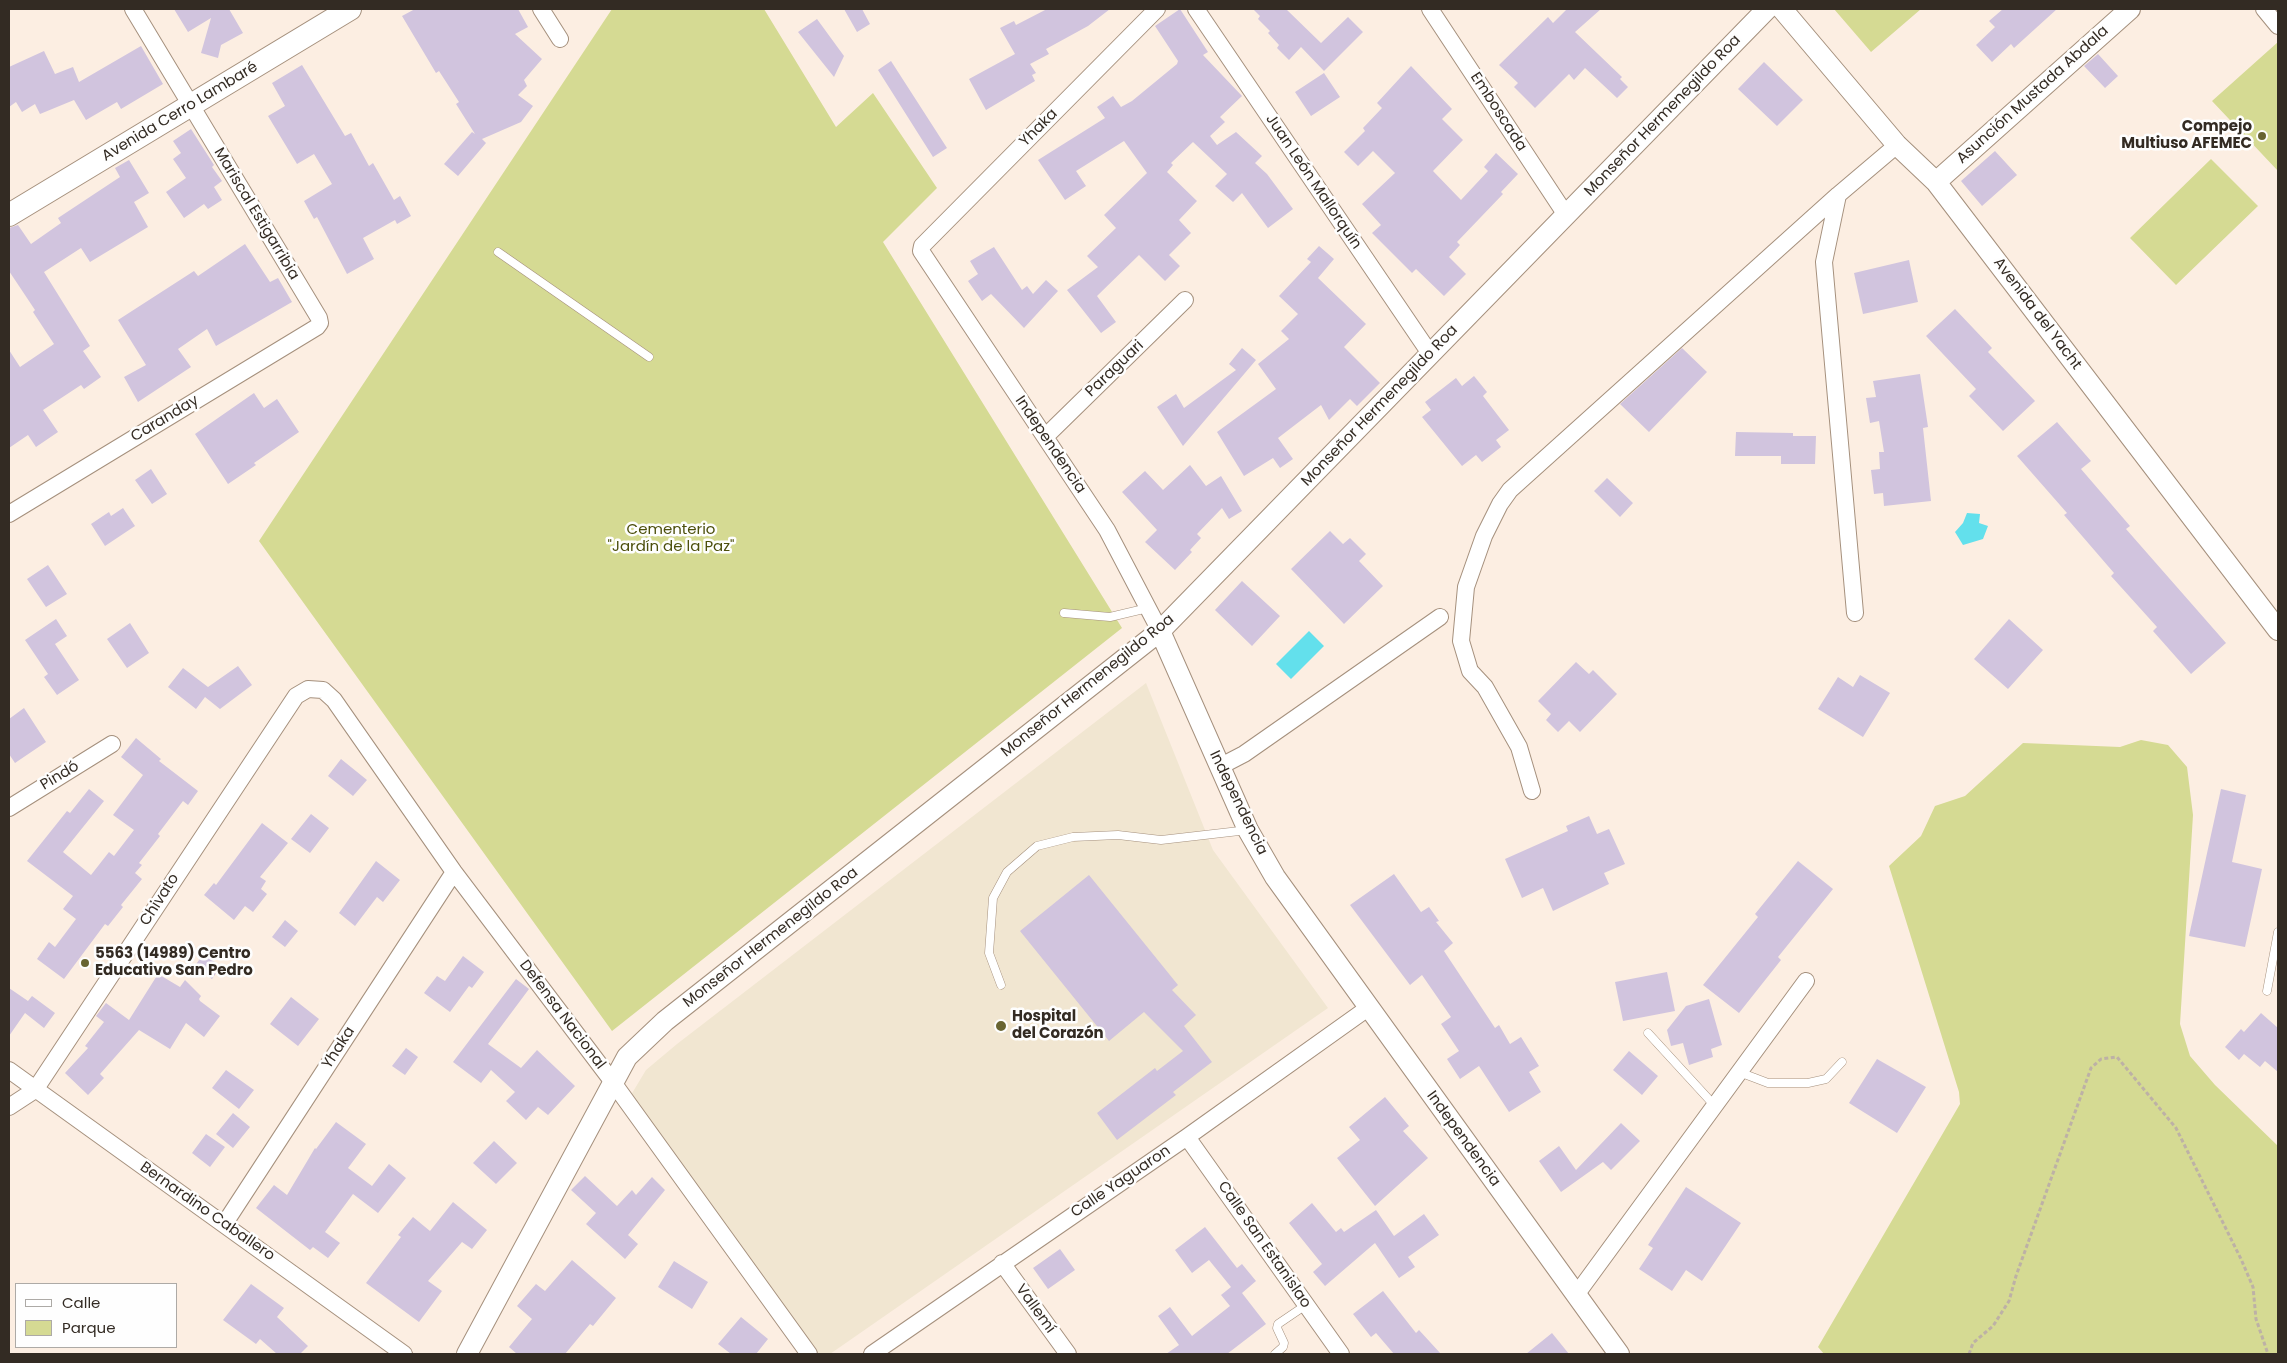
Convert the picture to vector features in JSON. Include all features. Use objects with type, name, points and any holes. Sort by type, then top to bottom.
[{"type":"main road","name":"Avenida Cerro Lambaré","points":[[9,215],[350,9]]},
{"type":"street","name":"Mariscal Estigarribia","points":[[133,9],[320,322]]},
{"type":"street","points":[[542,9],[560,39]]},
{"type":"street","name":"Yhaka","points":[[921,248],[1157,9]]},
{"type":"street","name":"Juan León Mallorquín","points":[[1196,9],[1431,354]]},
{"type":"street","name":"Emboscada","points":[[1430,9],[1566,215]]},
{"type":"street","name":"Monseñor Hermenegildo Roa","points":[[467,1354],[612,1081],[627,1057],[665,1021],[1160,631],[1767,9]]},
{"type":"street","name":"Avenida del Yacht","points":[[1782,9],[1897,145],[1936,182],[2278,630]]},
{"type":"street","name":"Asunción Mustada Abdala","points":[[1936,182],[2130,9]]},
{"type":"street","points":[[2264,9],[2278,26]]},
{"type":"street","points":[[1532,791],[1519,747],[1485,687],[1470,671],[1461,641],[1466,588],[1484,536],[1500,504],[1510,490],[1838,195],[1897,145]]},
{"type":"street","points":[[1838,195],[1824,262],[1855,613]]},
{"type":"street","name":"Independencia","points":[[921,248],[1107,530],[1160,631],[1248,830],[1275,877],[1620,1354]]},
{"type":"street","name":"Paraguari","points":[[1044,437],[1185,300]]},
{"type":"street","name":"Caranday","points":[[9,514],[309,332],[320,322]]},
{"type":"street","points":[[1219,767],[1244,754],[1440,617]]},
{"type":"street","name":"Defensa Nacional","points":[[308,689],[323,690],[334,700],[454,872],[612,1081],[809,1354]]},
{"type":"street","name":"Chivato","points":[[9,1107],[34,1090],[285,710],[296,696],[308,689]]},
{"type":"street","name":"Pindó","points":[[9,808],[112,744]]},
{"type":"street","name":"Yhaka","points":[[225,1224],[454,872]]},
{"type":"street","points":[[1576,1295],[1806,981]]},
{"type":"street","name":"Calle Yaguaron","points":[[872,1354],[1187,1137],[1368,1008]]},
{"type":"street","name":"Bernardino Caballero","points":[[9,1070],[34,1090],[225,1224],[404,1354]]},
{"type":"street","name":"Calle San Estanislao","points":[[1187,1137],[1341,1354]]},
{"type":"street","name":"Vallemí","points":[[1002,1264],[1068,1354]]},
{"type":"lane","points":[[498,252],[649,357]]},
{"type":"lane","points":[[1064,613],[1110,618],[1148,608]]},
{"type":"lane","points":[[1001,985],[989,953],[993,898],[1007,872],[1037,846],[1073,837],[1118,835],[1161,840],[1248,830]]},
{"type":"lane","points":[[2267,991],[2278,932]]},
{"type":"lane","points":[[1648,1033],[1715,1106]]},
{"type":"lane","points":[[1739,1072],[1768,1083],[1808,1083],[1826,1079],[1842,1062]]},
{"type":"lane","points":[[1275,1354],[1283,1348],[1284,1343],[1278,1324],[1306,1305]]},
{"type":"path","points":[[1970,1354],[1974,1343],[1993,1326],[2009,1301],[2016,1276],[2091,1068],[2101,1059],[2117,1057],[2129,1068],[2176,1128],[2253,1287],[2256,1319],[2268,1354]]},
{"type":"shaded area","name":"Hospital del Corazón","points":[[1146,683],[1213,850],[1328,1008],[830,1354],[814,1354],[631,1095],[646,1070],[677,1044]]},
{"type":"green space","name":"Cementerio \"Jardín de la Paz\"","points":[[612,9],[764,9],[836,127],[873,93],[937,188],[883,242],[1122,628],[612,1031],[259,541]]},
{"type":"green space","points":[[1834,9],[1921,9],[1871,52]]},
{"type":"green space","name":"Compejo Multiuso AFEMEC","points":[[2278,42],[2278,171],[2212,101]]},
{"type":"green space","points":[[2211,159],[2258,206],[2176,285],[2130,238]]},
{"type":"green space","points":[[2141,740],[2168,745],[2187,767],[2193,815],[2180,1024],[2190,1056],[2215,1085],[2278,1146],[2278,1354],[1824,1354],[1818,1347],[1960,1104],[1959,1092],[1889,866],[1921,836],[1935,806],[1965,796],[2023,743],[2120,747]]},
{"type":"water","points":[[1967,513],[1980,514],[1979,523],[1988,526],[1983,539],[1963,545],[1955,532],[1963,523]]},
{"type":"water","points":[[1309,631],[1324,646],[1291,679],[1276,664]]},
{"type":"building","points":[[174,9],[229,9],[243,33],[221,45],[218,58],[201,53],[211,18],[188,32]]},
{"type":"building","points":[[415,9],[518,9],[528,27],[515,34],[542,59],[524,80],[527,86],[518,95],[533,106],[521,122],[482,139],[486,143],[458,176],[444,164],[472,132],[475,134],[456,104],[459,102],[439,71],[436,73],[402,16]]},
{"type":"building","points":[[844,9],[862,9],[870,24],[857,32]]},
{"type":"building","points":[[1047,9],[1110,9],[1088,26],[1046,49],[1049,54],[1030,64],[1036,73],[1032,75],[1035,81],[986,110],[969,79],[1015,54],[1000,28],[1014,21],[1016,25]]},
{"type":"building","points":[[1180,9],[1208,52],[1203,55],[1242,96],[1220,117],[1225,122],[1210,136],[1217,145],[1236,132],[1262,156],[1255,163],[1267,174],[1293,209],[1268,228],[1242,193],[1233,202],[1215,186],[1227,174],[1193,142],[1171,163],[1173,165],[1167,172],[1197,201],[1179,220],[1191,233],[1169,255],[1180,266],[1165,281],[1139,255],[1097,296],[1116,322],[1101,333],[1067,290],[1098,267],[1087,256],[1116,228],[1104,215],[1147,173],[1124,141],[1076,171],[1086,186],[1065,200],[1038,160],[1105,118],[1097,107],[1113,96],[1121,107],[1132,101],[1177,64],[1178,61],[1155,26]]},
{"type":"building","points":[[1253,9],[1286,9],[1321,43],[1348,17],[1363,32],[1324,71],[1301,47],[1289,60],[1277,48],[1279,45],[1268,33],[1270,31],[1258,19],[1260,16]]},
{"type":"building","points":[[1567,9],[1601,9],[1575,32],[1622,77],[1620,79],[1628,87],[1617,98],[1585,68],[1574,80],[1569,74],[1535,108],[1514,87],[1518,83],[1499,65],[1548,17],[1553,23]]},
{"type":"building","points":[[2003,9],[2057,9],[2014,48],[2011,44],[1992,62],[1976,45],[1995,27],[1989,21]]},
{"type":"building","points":[[817,19],[844,56],[834,77],[798,32]]},
{"type":"building","points":[[141,46],[163,84],[121,109],[117,102],[86,120],[74,100],[40,114],[35,104],[22,112],[16,102],[9,107],[9,67],[44,51],[55,74],[73,67],[79,82]]},
{"type":"building","points":[[2098,54],[2118,76],[2105,88],[2084,66]]},
{"type":"building","points":[[891,61],[947,148],[933,157],[878,70]]},
{"type":"building","points":[[1764,62],[1803,100],[1777,126],[1738,89]]},
{"type":"building","points":[[302,65],[345,136],[351,133],[369,166],[373,163],[394,200],[400,196],[411,216],[397,224],[395,220],[363,238],[374,259],[347,274],[317,217],[314,219],[304,201],[332,184],[314,154],[297,164],[268,116],[285,106],[272,83]]},
{"type":"building","points":[[1411,66],[1452,109],[1442,119],[1463,140],[1433,171],[1461,200],[1488,171],[1484,167],[1496,153],[1518,174],[1501,192],[1503,194],[1457,242],[1460,245],[1449,257],[1466,274],[1444,296],[1416,269],[1412,273],[1372,233],[1381,225],[1362,204],[1395,173],[1373,151],[1358,166],[1344,152],[1365,131],[1363,128],[1382,108],[1377,103]]},
{"type":"building","points":[[1324,73],[1340,97],[1311,116],[1295,92]]},
{"type":"building","points":[[191,129],[222,181],[214,187],[222,200],[208,209],[204,204],[184,218],[166,192],[186,178],[173,159],[181,153],[173,141]]},
{"type":"building","points":[[1995,151],[2017,175],[1982,206],[1961,181]]},
{"type":"building","points":[[129,160],[149,193],[134,202],[148,227],[90,262],[81,248],[44,272],[90,346],[83,351],[101,377],[84,389],[81,385],[43,410],[58,432],[36,447],[28,435],[9,448],[9,350],[20,367],[54,344],[33,312],[35,310],[9,271],[9,228],[18,225],[31,244],[61,223],[58,218],[120,177],[115,168]]},
{"type":"building","points":[[245,244],[270,282],[278,278],[292,302],[216,346],[207,329],[178,349],[191,367],[138,402],[124,377],[146,365],[118,320],[194,271],[198,276]]},
{"type":"building","points":[[1319,246],[1334,259],[1318,278],[1366,324],[1344,347],[1380,383],[1357,406],[1350,399],[1329,420],[1321,405],[1278,438],[1293,459],[1280,468],[1273,458],[1244,476],[1217,432],[1276,389],[1258,364],[1289,339],[1281,331],[1298,314],[1279,296],[1311,262],[1307,259]]},
{"type":"building","points":[[994,247],[1022,290],[1027,286],[1033,294],[1046,280],[1058,291],[1024,328],[991,294],[982,301],[968,281],[978,274],[970,261]]},
{"type":"building","points":[[1909,260],[1918,302],[1863,314],[1854,273]]},
{"type":"building","points":[[1955,309],[1992,348],[1988,352],[2035,401],[2003,431],[1969,396],[1976,389],[1926,336]]},
{"type":"building","points":[[1242,348],[1256,360],[1183,446],[1157,407],[1176,394],[1184,408],[1236,370],[1229,364]]},
{"type":"building","points":[[1682,348],[1707,372],[1649,432],[1620,404]]},
{"type":"building","points":[[1920,374],[1928,427],[1923,428],[1931,501],[1884,506],[1883,493],[1874,494],[1871,470],[1880,469],[1879,452],[1884,452],[1879,421],[1870,423],[1866,398],[1876,397],[1873,381]]},
{"type":"building","points":[[1474,376],[1487,392],[1483,396],[1509,430],[1496,440],[1501,447],[1482,462],[1476,455],[1462,466],[1422,417],[1431,410],[1425,402],[1456,378],[1462,386]]},
{"type":"building","points":[[254,393],[264,408],[277,399],[299,432],[254,463],[256,465],[228,484],[195,434]]},
{"type":"building","points":[[2057,422],[2091,461],[2081,469],[2130,526],[2126,529],[2226,643],[2191,674],[2153,631],[2157,627],[2111,576],[2114,573],[2064,515],[2067,513],[2017,456]]},
{"type":"building","points":[[1736,432],[1793,433],[1793,436],[1816,436],[1815,464],[1781,464],[1781,456],[1735,456]]},
{"type":"building","points":[[1190,465],[1206,486],[1221,476],[1242,511],[1229,519],[1222,508],[1197,534],[1201,538],[1190,550],[1192,552],[1175,570],[1145,542],[1157,530],[1122,492],[1145,471],[1163,490]]},
{"type":"building","points":[[151,469],[167,494],[152,504],[135,480]]},
{"type":"building","points":[[1607,478],[1633,503],[1620,517],[1594,491]]},
{"type":"building","points":[[123,508],[135,526],[105,546],[91,524],[109,512],[111,516]]},
{"type":"building","points":[[1330,531],[1343,544],[1350,538],[1366,554],[1359,561],[1383,586],[1344,624],[1291,569]]},
{"type":"building","points":[[48,565],[67,594],[46,607],[27,579]]},
{"type":"building","points":[[1242,581],[1280,616],[1252,646],[1215,610]]},
{"type":"building","points":[[56,619],[67,636],[55,644],[79,680],[57,695],[44,677],[48,674],[25,640]]},
{"type":"building","points":[[2009,619],[2043,650],[2008,689],[1974,659]]},
{"type":"building","points":[[130,623],[149,653],[127,668],[107,639]]},
{"type":"building","points":[[1576,662],[1589,674],[1593,670],[1617,694],[1580,732],[1569,721],[1558,732],[1546,720],[1551,714],[1538,701]]},
{"type":"building","points":[[238,666],[252,685],[220,709],[205,697],[196,709],[168,687],[183,668],[208,687]]},
{"type":"building","points":[[1860,675],[1890,693],[1863,737],[1818,709],[1838,677],[1853,687]]},
{"type":"building","points":[[24,708],[46,742],[15,763],[9,754],[9,719]]},
{"type":"building","points":[[136,738],[161,759],[159,761],[198,791],[188,805],[183,801],[158,834],[160,836],[139,863],[142,865],[135,873],[142,879],[121,905],[123,907],[108,926],[105,924],[64,979],[37,959],[49,942],[55,947],[76,919],[63,909],[73,896],[27,861],[67,811],[70,813],[89,789],[104,801],[63,852],[91,875],[109,852],[114,856],[134,830],[113,815],[143,775],[121,757]]},
{"type":"building","points":[[341,759],[367,780],[353,796],[328,776]]},
{"type":"building","points":[[2221,789],[2246,795],[2232,862],[2262,869],[2245,947],[2189,936]]},
{"type":"building","points":[[311,814],[329,828],[310,853],[291,839]]},
{"type":"building","points":[[1589,816],[1597,834],[1609,829],[1625,864],[1604,873],[1609,884],[1553,911],[1543,888],[1522,898],[1505,859],[1568,831],[1566,826]]},
{"type":"building","points":[[262,823],[288,843],[260,877],[266,881],[261,889],[267,894],[253,912],[245,906],[234,920],[204,895],[214,883],[216,885]]},
{"type":"building","points":[[376,861],[400,880],[383,902],[377,897],[355,926],[339,913]]},
{"type":"building","points":[[1798,861],[1833,889],[1778,957],[1781,960],[1739,1013],[1703,985],[1758,917],[1755,914]]},
{"type":"building","points":[[1394,874],[1421,912],[1429,907],[1439,921],[1436,922],[1453,943],[1444,951],[1495,1028],[1499,1025],[1510,1044],[1521,1037],[1539,1066],[1529,1072],[1541,1092],[1509,1112],[1479,1066],[1460,1079],[1447,1059],[1459,1051],[1441,1024],[1451,1017],[1422,975],[1410,985],[1350,905]]},
{"type":"building","points":[[1089,875],[1178,985],[1172,990],[1196,1015],[1184,1026],[1212,1062],[1173,1092],[1176,1095],[1117,1140],[1097,1113],[1155,1068],[1157,1071],[1183,1051],[1144,1012],[1109,1041],[1020,931]]},
{"type":"building","points":[[285,920],[298,931],[285,947],[272,937]]},
{"type":"building","points":[[203,954],[221,966],[212,979],[195,966]]},
{"type":"building","points":[[463,956],[484,972],[472,988],[469,986],[450,1012],[424,993],[437,976],[445,981]]},
{"type":"building","points":[[1667,972],[1675,1011],[1623,1021],[1615,982]]},
{"type":"building","points":[[158,974],[180,987],[185,980],[201,996],[200,1001],[220,1016],[204,1037],[186,1023],[170,1049],[139,1030],[100,1074],[104,1078],[88,1095],[65,1073],[88,1048],[85,1046],[104,1022],[96,1016],[106,1003],[129,1020]]},
{"type":"building","points":[[516,979],[529,989],[488,1044],[521,1068],[537,1050],[575,1086],[548,1115],[538,1107],[526,1120],[506,1101],[515,1092],[491,1070],[481,1083],[453,1062]]},
{"type":"building","points":[[9,988],[28,1001],[32,996],[55,1013],[44,1028],[25,1013],[9,1036]]},
{"type":"building","points":[[291,997],[319,1019],[298,1046],[270,1024]]},
{"type":"building","points":[[1709,999],[1722,1045],[1711,1049],[1713,1057],[1689,1065],[1683,1043],[1671,1046],[1667,1030],[1686,1006]]},
{"type":"building","points":[[2261,1013],[2278,1028],[2278,1072],[2265,1061],[2260,1067],[2244,1054],[2239,1060],[2225,1047],[2241,1029],[2244,1032]]},
{"type":"building","points":[[406,1048],[418,1057],[405,1075],[392,1066]]},
{"type":"building","points":[[1629,1051],[1658,1076],[1642,1095],[1613,1070]]},
{"type":"building","points":[[1877,1059],[1926,1087],[1897,1133],[1849,1103]]},
{"type":"building","points":[[226,1070],[254,1090],[239,1109],[212,1088]]},
{"type":"building","points":[[1385,1097],[1409,1126],[1403,1131],[1428,1158],[1375,1206],[1337,1158],[1360,1140],[1349,1127]]},
{"type":"building","points":[[233,1113],[250,1127],[233,1148],[216,1134]]},
{"type":"building","points":[[336,1122],[366,1144],[348,1168],[372,1186],[389,1164],[406,1178],[378,1213],[353,1194],[325,1232],[340,1243],[328,1258],[313,1247],[310,1250],[256,1208],[274,1185],[287,1195],[315,1148]]},
{"type":"building","points":[[1621,1123],[1640,1141],[1611,1170],[1603,1162],[1561,1192],[1539,1161],[1559,1146],[1576,1170]]},
{"type":"building","points":[[206,1134],[225,1147],[210,1167],[192,1153]]},
{"type":"building","points":[[494,1141],[517,1163],[496,1184],[473,1163]]},
{"type":"building","points":[[585,1176],[617,1206],[632,1190],[636,1195],[652,1177],[665,1190],[628,1235],[638,1244],[625,1259],[586,1224],[596,1213],[571,1190]]},
{"type":"building","points":[[1686,1187],[1741,1223],[1702,1281],[1686,1270],[1672,1291],[1639,1269],[1653,1248],[1648,1245]]},
{"type":"building","points":[[453,1202],[487,1230],[472,1249],[462,1242],[428,1281],[442,1291],[419,1322],[366,1283],[401,1237],[398,1235],[413,1217],[430,1231]]},
{"type":"building","points":[[1312,1203],[1336,1232],[1341,1228],[1344,1232],[1376,1210],[1394,1236],[1424,1214],[1439,1235],[1408,1257],[1415,1267],[1399,1278],[1375,1243],[1325,1286],[1313,1272],[1322,1264],[1289,1223]]},
{"type":"building","points":[[1205,1227],[1237,1268],[1242,1264],[1256,1281],[1242,1293],[1266,1324],[1227,1354],[1166,1354],[1179,1345],[1158,1316],[1170,1307],[1192,1336],[1230,1306],[1221,1295],[1231,1287],[1209,1260],[1192,1273],[1175,1250]]},
{"type":"building","points":[[1060,1249],[1075,1270],[1048,1289],[1033,1268]]},
{"type":"building","points":[[572,1260],[616,1298],[593,1326],[590,1324],[565,1354],[517,1354],[509,1347],[532,1319],[517,1306],[536,1284],[545,1291]]},
{"type":"building","points":[[674,1261],[708,1282],[692,1309],[658,1287]]},
{"type":"building","points":[[251,1284],[284,1308],[277,1317],[308,1346],[300,1354],[277,1354],[260,1339],[256,1344],[223,1320]]},
{"type":"building","points":[[1383,1291],[1416,1333],[1419,1330],[1441,1354],[1394,1354],[1376,1333],[1371,1337],[1353,1314]]},
{"type":"building","points":[[741,1317],[768,1339],[756,1354],[731,1354],[718,1344]]},
{"type":"building","points":[[1552,1333],[1569,1354],[1526,1354]]},
{"type":"place","name":"Compejo Multiuso AFEMEC","points":[[2262,136]]},
{"type":"place","name":"5563 (14989) Centro Educativo San Pedro","points":[[85,963]]},
{"type":"place","name":"Hospital del Corazón","points":[[1001,1026]]}]
